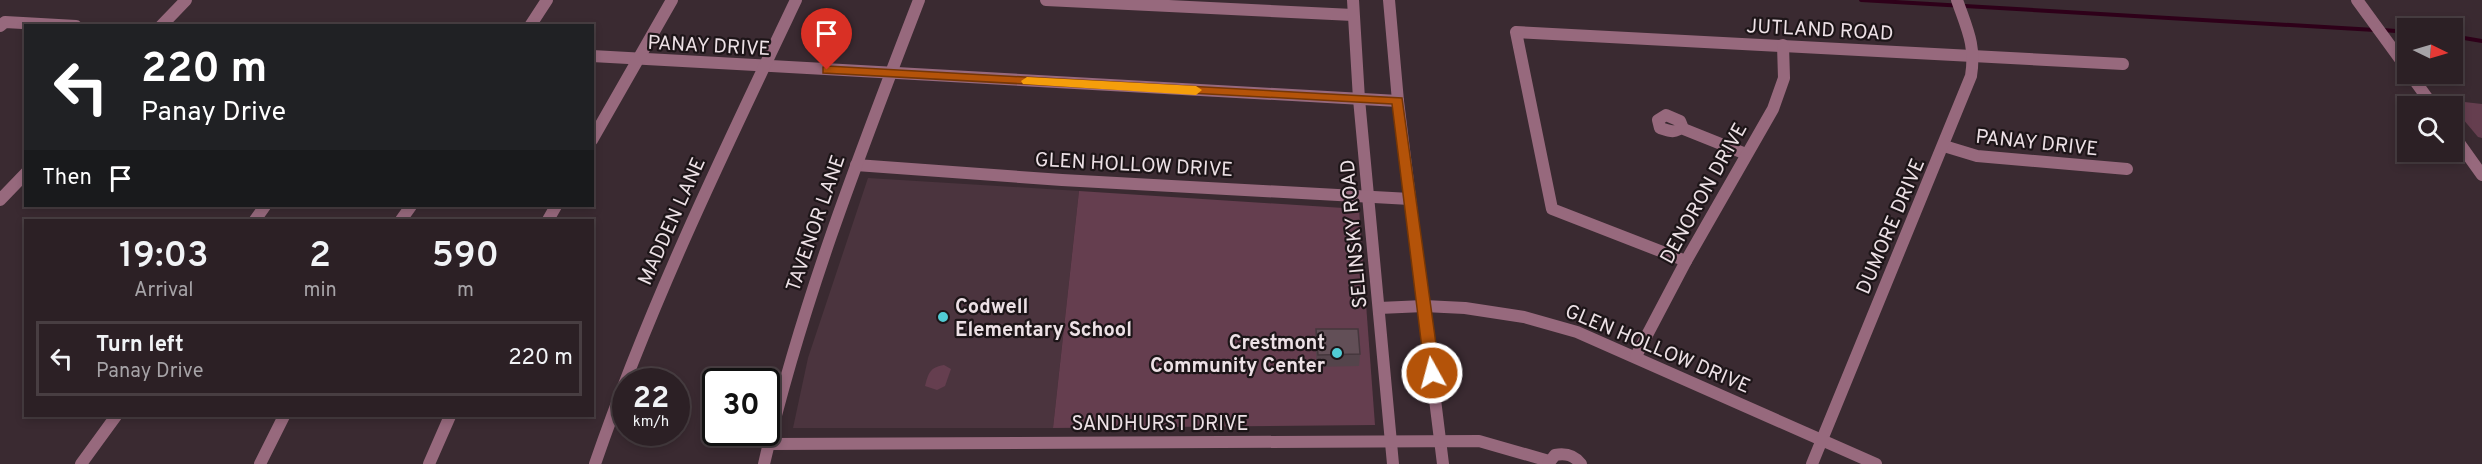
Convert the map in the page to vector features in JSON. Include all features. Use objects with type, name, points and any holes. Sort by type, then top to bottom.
[{"type":"street","points":[[163,24],[186,0]]},
{"type":"street","points":[[531,24],[547,0]]},
{"type":"street","points":[[594,136],[672,0]]},
{"type":"street","name":"MADDEN LANE","points":[[595,464],[611,416],[670,268],[795,0]]},
{"type":"street","name":"TAVENOR LANE","points":[[780,398],[823,254],[919,0]]},
{"type":"street","points":[[1046,0],[1353,15]]},
{"type":"street","name":"SELINSKY ROAD","points":[[1353,0],[1359,99],[1393,464]]},
{"type":"street","points":[[1389,0],[1398,100],[1443,464]]},
{"type":"street","points":[[2357,0],[2397,56]]},
{"type":"street","name":"DUMORE DRIVE","points":[[1812,464],[1971,76],[1974,56],[1972,43],[1959,5]]},
{"type":"street","points":[[2,24],[24,25]]},
{"type":"street","name":"JUTLAND ROAD","points":[[1686,261],[1552,209],[1516,32],[2123,64]]},
{"type":"street","name":"DENORON DRIVE","points":[[1636,356],[1686,261],[1773,109],[1784,85],[1786,66],[1782,45]]},
{"type":"street","name":"PANAY DRIVE","points":[[594,56],[1398,100]]},
{"type":"street","points":[[1681,128],[1746,154]]},
{"type":"street","name":"PANAY DRIVE","points":[[1944,146],[1977,156],[2127,169]]},
{"type":"street","points":[[2463,148],[2482,174]]},
{"type":"street","name":"GLEN HOLLOW DRIVE","points":[[856,165],[1062,180],[1410,199]]},
{"type":"street","points":[[0,200],[24,175]]},
{"type":"street","name":"GLEN HOLLOW DRIVE","points":[[1379,308],[1424,306],[1465,308],[1524,317],[1577,332],[1636,356],[1876,464]]},
{"type":"street","points":[[81,464],[115,417]]},
{"type":"street","points":[[260,464],[284,417]]},
{"type":"street","points":[[429,464],[450,417]]},
{"type":"street","name":"SANDHURST DRIVE","points":[[780,444],[1440,440],[1479,441],[1549,462],[1555,455],[1565,453],[1575,457],[1581,464]]},
{"type":"street","name":"TAVENOR LANE","points":[[764,464],[768,446]]},
{"type":"shaded area","points":[[2463,102],[2482,104],[2482,138],[2478,137],[2463,119]]},
{"type":"shaded area","name":"Codwell Elementary School","points":[[868,178],[1079,191],[1053,428],[793,428],[808,358]]},
{"type":"shaded area","points":[[1079,191],[1359,209],[1375,425],[1053,428]]},
{"type":"shaded area","points":[[944,365],[951,369],[945,386],[937,390],[925,386],[930,372]]},
{"type":"building","points":[[1316,329],[1358,329],[1360,354],[1318,355]]},
{"type":"waterway","points":[[1861,0],[2375,30]]},
{"type":"waterway","points":[[2383,30],[2397,31]]},
{"type":"waterway","points":[[2463,38],[2482,41]]},
{"type":"slow traffic","points":[[1027,81],[1196,90]]},
{"type":"place","name":"Codwell Elementary School","points":[[943,317]]},
{"type":"place","name":"Crestmont Community Center","points":[[1337,353]]},
{"type":"route","points":[[827,70],[1398,100],[1432,373]]}]
